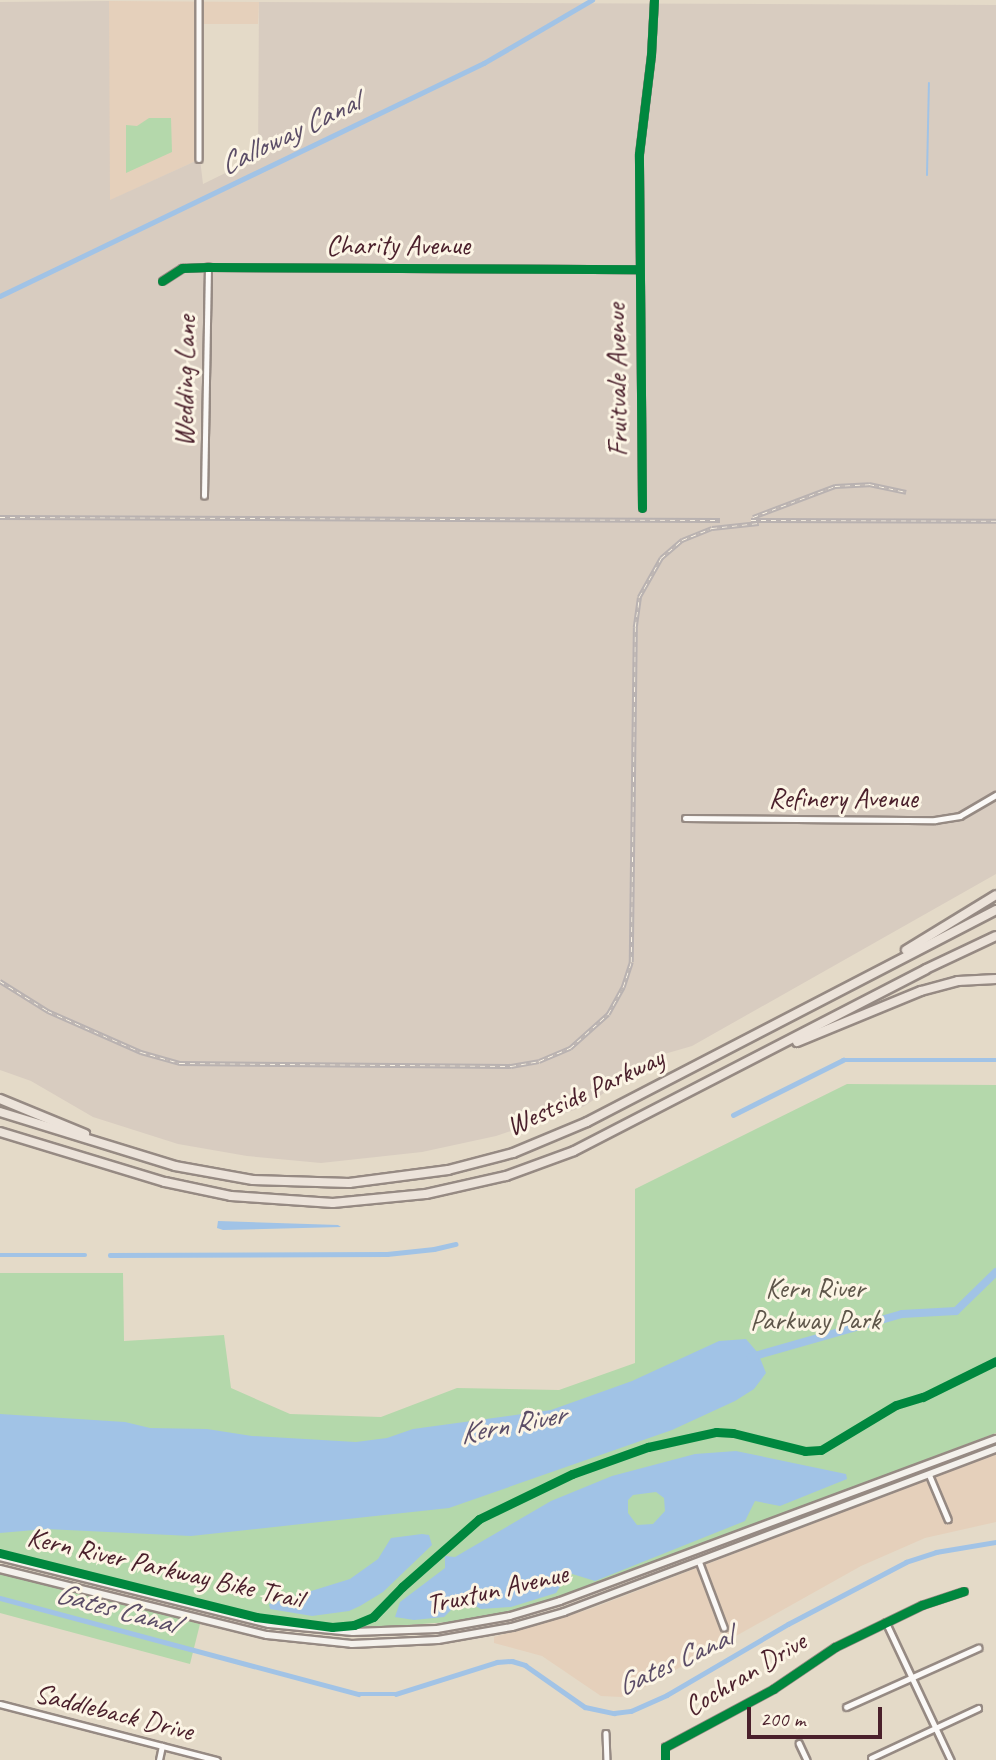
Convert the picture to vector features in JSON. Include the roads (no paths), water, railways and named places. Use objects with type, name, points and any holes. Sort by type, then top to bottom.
[{"type":"highway","points":[[874,971],[996,895]]},
{"type":"highway","name":"Westside Parkway","points":[[0,1112],[126,1151],[219,1175],[283,1182],[386,1180],[472,1165],[513,1153],[587,1122],[996,910]]},
{"type":"highway","name":"Westside Parkway","points":[[0,1132],[165,1182],[232,1196],[303,1202],[395,1199],[486,1182],[539,1165],[608,1135],[941,961],[996,936]]},
{"type":"highway","points":[[742,1065],[921,990],[958,981],[996,979]]},
{"type":"highway","points":[[0,1099],[126,1151]]},
{"type":"main road","name":"Truxtun Avenue","points":[[0,1558],[248,1620],[326,1632],[374,1633],[447,1627],[510,1616],[560,1601],[996,1439]]},
{"type":"main road","name":"Truxtun Avenue","points":[[0,1569],[246,1632],[326,1643],[374,1644],[438,1640],[512,1627],[584,1605],[996,1449]]},
{"type":"main road","points":[[929,1474],[947,1457]]},
{"type":"main road","points":[[671,1561],[698,1560],[703,1554],[733,1538]]},
{"type":"street","points":[[199,0],[200,159]]},
{"type":"street","name":"Fruitvale Avenue","points":[[642,508],[638,269],[640,133],[651,55],[654,0]]},
{"type":"street","name":"Charity Avenue","points":[[162,281],[182,268],[208,267],[638,269]]},
{"type":"street","name":"Wedding Lane","points":[[204,496],[208,267]]},
{"type":"street","name":"Refinery Avenue","points":[[685,818],[947,819],[974,809],[996,795]]},
{"type":"street","points":[[929,1474],[948,1519]]},
{"type":"street","points":[[698,1560],[724,1628]]},
{"type":"street","name":"Cochran Drive","points":[[665,1760],[665,1747],[773,1689],[835,1647],[934,1600],[964,1591]]},
{"type":"street","points":[[886,1622],[951,1760]]},
{"type":"street","points":[[846,1707],[978,1648]]},
{"type":"street","name":"Saddleback Drive","points":[[0,1704],[217,1760]]},
{"type":"street","points":[[871,1758],[978,1709]]},
{"type":"street","points":[[606,1733],[607,1760]]},
{"type":"street","points":[[799,1743],[807,1760]]},
{"type":"street","points":[[159,1760],[162,1746]]},
{"type":"water","points":[[218,1221],[341,1227],[223,1230],[217,1228]]},
{"type":"water","points":[[746,1339],[758,1353],[766,1373],[754,1389],[735,1401],[672,1430],[449,1508],[191,1536],[46,1529],[0,1533],[0,1414],[125,1422],[150,1428],[207,1429],[252,1436],[356,1442],[387,1438],[413,1429],[551,1410],[632,1381],[719,1341]]},
{"type":"water","points":[[736,1451],[846,1474],[847,1479],[780,1506],[755,1501],[745,1521],[595,1581],[569,1573],[556,1593],[511,1607],[481,1609],[468,1602],[457,1604],[444,1617],[414,1620],[395,1617],[400,1602],[445,1568],[445,1556],[455,1557],[551,1501],[612,1476],[695,1454]],"holes":[[[656,1492],[664,1498],[665,1511],[653,1524],[637,1525],[628,1513],[628,1500],[633,1495]]]},
{"type":"water","points":[[429,1535],[432,1545],[383,1592],[360,1606],[349,1611],[312,1616],[270,1609],[269,1604],[350,1579],[378,1559],[391,1538]]},
{"type":"waterway","name":"Calloway Canal","points":[[0,296],[484,63],[592,0]]},
{"type":"waterway","points":[[927,175],[929,83]]},
{"type":"waterway","points":[[733,1115],[843,1060],[996,1060]]},
{"type":"waterway","points":[[110,1255],[387,1254],[455,1244]]},
{"type":"waterway","points":[[0,1255],[85,1255]]},
{"type":"waterway","name":"Kern River","points":[[751,1357],[902,1314],[956,1311],[996,1272]]},
{"type":"waterway","name":"Gates Canal","points":[[0,1598],[358,1694],[396,1694],[497,1662],[512,1661],[525,1665],[585,1707],[614,1713],[631,1711],[667,1695],[788,1624],[906,1562],[936,1552],[996,1542]]},
{"type":"railway","points":[[753,517],[835,486],[869,484],[906,492]]},
{"type":"railway","points":[[0,517],[720,520]]},
{"type":"railway","points":[[751,520],[996,521]]},
{"type":"railway","points":[[0,981],[48,1011],[141,1052],[180,1063],[511,1066],[539,1061],[570,1048],[608,1014],[623,987],[631,962],[635,627],[639,597],[661,558],[682,540],[712,528],[759,523]]},
{"type":"park label","name":"Kern River Parkway Park","points":[[815,1304]]}]
